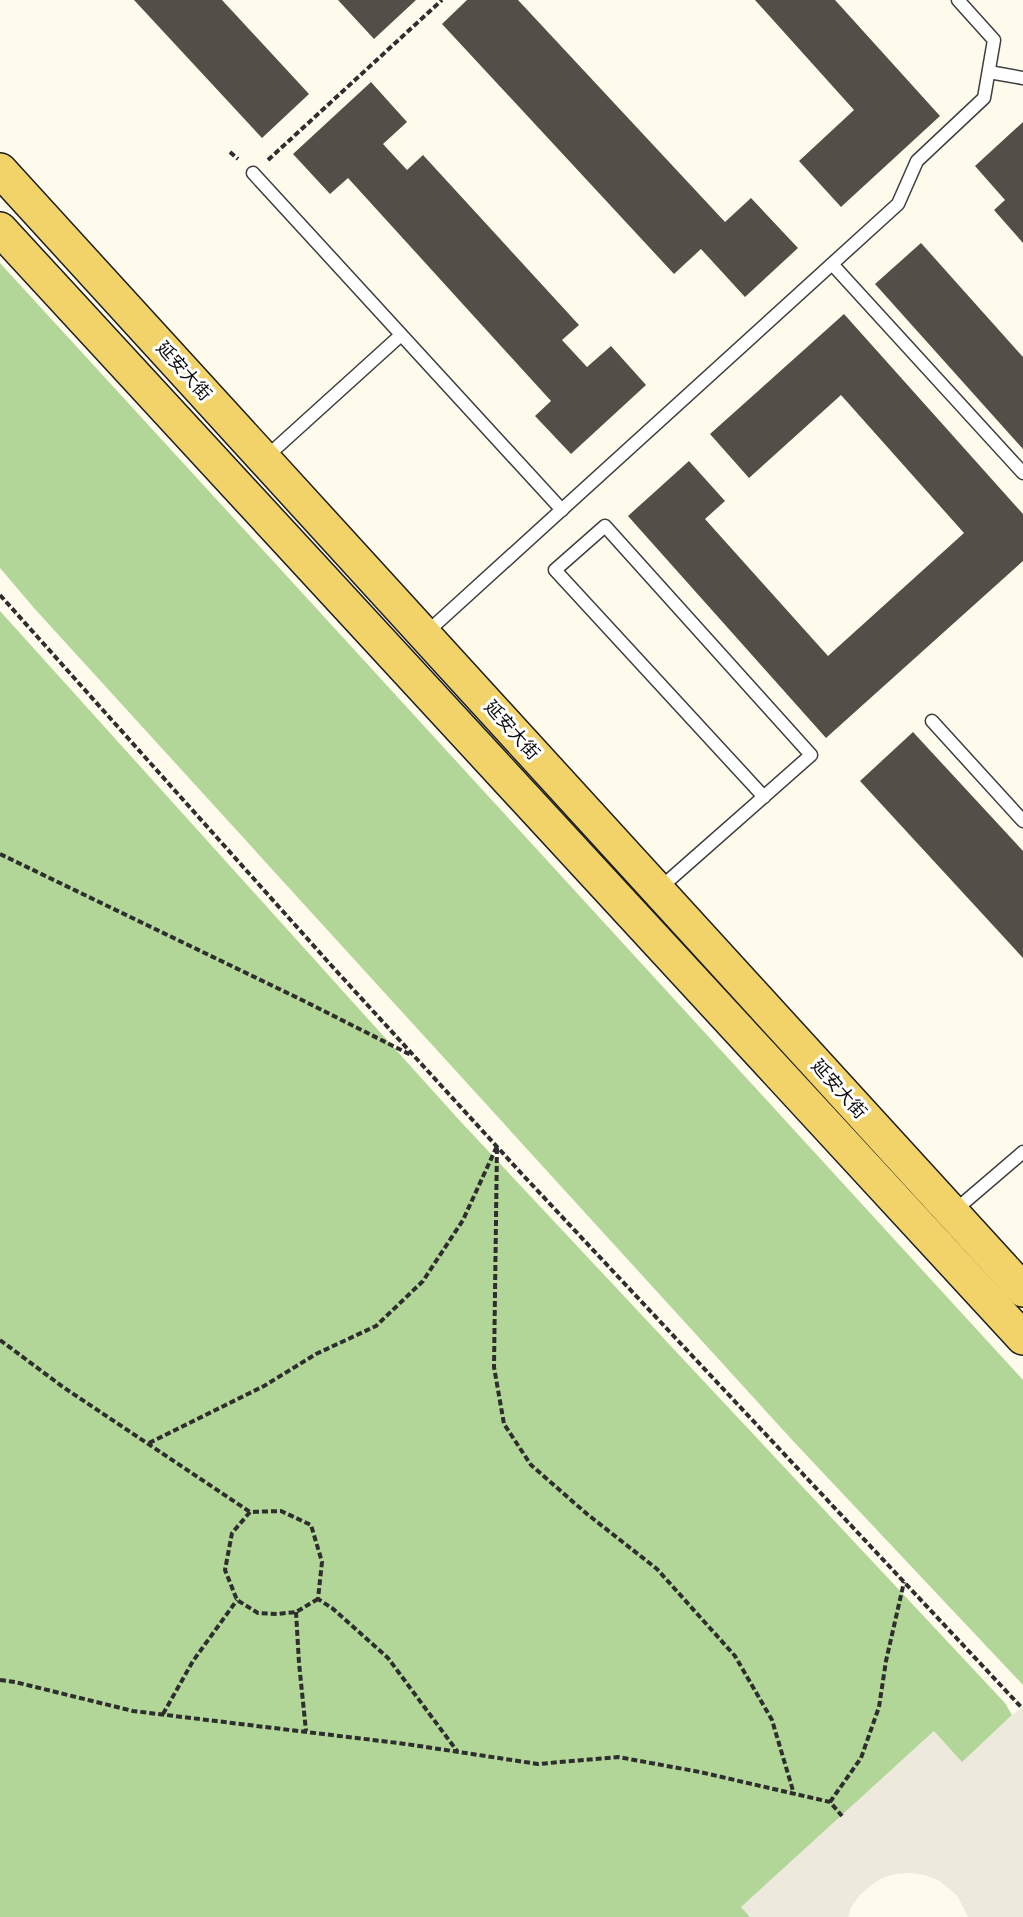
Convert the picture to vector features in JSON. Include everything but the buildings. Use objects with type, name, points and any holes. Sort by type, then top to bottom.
[{"type":"main road","name":"延安大街","points":[[0,170],[1023,1290]]},
{"type":"main road","name":"延安大街","points":[[0,229],[1023,1338]]},
{"type":"lane","points":[[424,634],[898,204],[917,161],[984,98],[994,40],[958,0]]},
{"type":"lane","points":[[989,72],[1023,78]]},
{"type":"lane","points":[[253,173],[562,510]]},
{"type":"lane","points":[[832,264],[1023,473]]},
{"type":"lane","points":[[264,459],[401,335]]},
{"type":"lane","points":[[658,890],[764,797],[811,755],[605,526],[555,570],[764,797]]},
{"type":"lane","points":[[932,721],[1023,821]]},
{"type":"lane","points":[[952,1213],[1023,1152]]},
{"type":"path","points":[[230,152],[253,173],[442,0]]},
{"type":"path","points":[[0,595],[416,1058],[1022,1708]]},
{"type":"path","points":[[0,854],[304,1001],[416,1058]]},
{"type":"path","points":[[149,1443],[264,1386],[316,1354],[376,1326],[423,1281],[463,1220],[497,1146]]},
{"type":"path","points":[[497,1146],[494,1367],[504,1424],[531,1465],[587,1514],[657,1569],[735,1656],[772,1720],[795,1794]]},
{"type":"path","points":[[0,1340],[63,1387],[250,1512],[281,1511],[311,1525],[322,1562],[318,1599]]},
{"type":"path","points":[[250,1512],[232,1533],[225,1570],[237,1600],[258,1613],[277,1614],[297,1612],[318,1599]]},
{"type":"path","points":[[830,1802],[861,1758],[879,1707],[886,1661],[904,1582]]},
{"type":"path","points":[[318,1599],[332,1608],[388,1658],[458,1752]]},
{"type":"path","points":[[163,1714],[193,1661],[237,1600]]},
{"type":"path","points":[[297,1612],[299,1663],[306,1731]]},
{"type":"path","points":[[0,1680],[133,1710],[306,1731],[538,1764],[618,1757],[700,1772],[830,1802],[842,1816]]},
{"type":"green space","points":[[0,263],[1023,1380],[1023,1685],[794,1442],[0,568]]},
{"type":"green space","points":[[0,611],[461,1122],[1005,1703],[1012,1715],[962,1763],[933,1732],[742,1907],[750,1917],[0,1917]]},
{"type":"shaded area","points":[[1023,1707],[1023,1917],[968,1917],[958,1897],[950,1889],[938,1880],[910,1873],[882,1878],[870,1886],[859,1896],[848,1917],[750,1917],[741,1907],[934,1731],[962,1762]]}]
